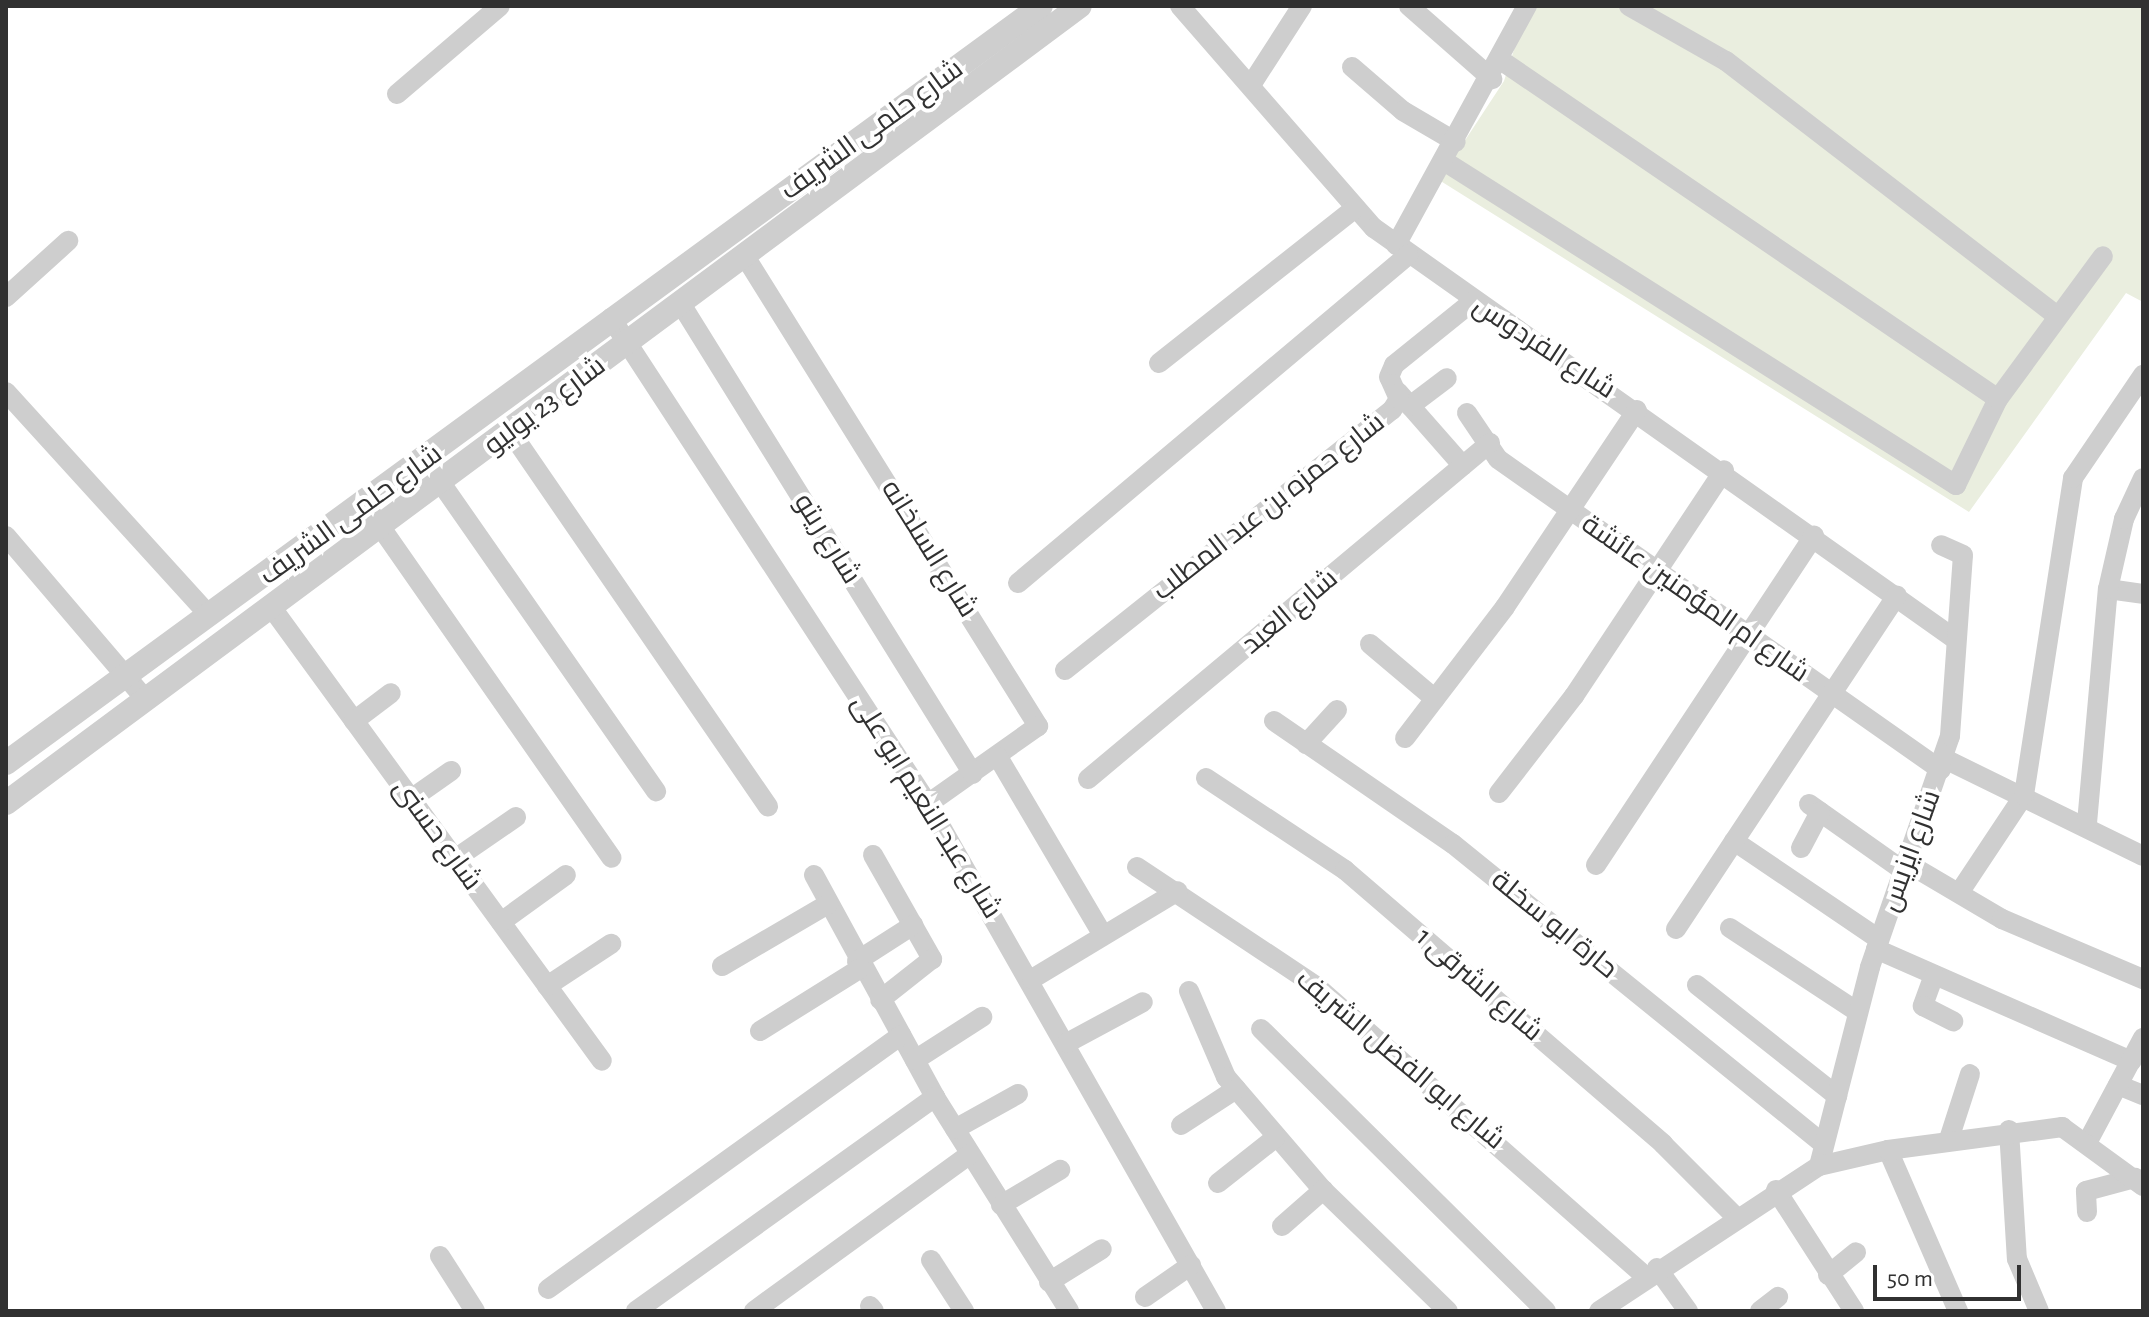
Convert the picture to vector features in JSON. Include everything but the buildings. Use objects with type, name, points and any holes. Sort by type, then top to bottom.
[{"type":"street","points":[[397,94],[500,6]]},
{"type":"street","name":"شارع حلمى الشريف","points":[[6,763],[209,615],[366,506],[611,318],[1041,6]]},
{"type":"street","name":"شارع 23 يوليو","points":[[6,803],[512,434],[629,342],[746,258],[1080,6]]},
{"type":"street","name":"شارع الفردوس","points":[[1180,6],[1355,208],[1402,250],[1472,302],[1724,470],[1955,639]]},
{"type":"street","points":[[1251,85],[1302,6]]},
{"type":"street","points":[[1409,6],[1497,70],[1998,399]]},
{"type":"street","points":[[1018,583],[1402,250],[1444,161],[1497,70],[1527,6]]},
{"type":"street","points":[[1629,6],[1726,61],[2057,316]]},
{"type":"street","points":[[1352,67],[1403,111],[1456,142]]},
{"type":"street","points":[[1444,161],[1953,484],[1998,399],[2103,256]]},
{"type":"street","points":[[1159,363],[1355,208]]},
{"type":"street","points":[[6,297],[68,241]]},
{"type":"street","name":"شارع السلخانه","points":[[746,258],[1038,726],[928,804]]},
{"type":"street","name":"شارع حمزه بن عبد المطلب","points":[[1065,670],[1392,410],[1404,399],[1389,377],[1394,365],[1472,302]]},
{"type":"street","name":"شارع ريتو","points":[[681,304],[973,774]]},
{"type":"street","name":"شارع عبد النعيم ابو على","points":[[611,318],[928,804],[1032,979],[1216,1311]]},
{"type":"street","points":[[1959,893],[2024,795],[2073,478],[2143,375]]},
{"type":"street","points":[[1447,378],[1404,399],[1463,466]]},
{"type":"street","points":[[6,392],[209,615]]},
{"type":"street","points":[[1405,738],[1571,513],[1637,410]]},
{"type":"street","name":"شارع ام المؤمنين عائشة","points":[[1467,413],[1498,459],[1832,695],[1943,764],[2087,823],[2143,856]]},
{"type":"street","points":[[512,434],[768,807]]},
{"type":"street","name":"شارع العبد","points":[[1088,779],[1490,443]]},
{"type":"street","points":[[1499,793],[1658,573],[1724,470]]},
{"type":"street","points":[[2087,823],[2108,589],[2124,519],[2143,478]]},
{"type":"street","points":[[441,483],[656,791]]},
{"type":"street","points":[[366,506],[612,858]]},
{"type":"street","points":[[6,536],[146,700]]},
{"type":"street","points":[[1596,865],[1745,634],[1814,536]]},
{"type":"street","name":"شارع ايزيس","points":[[1819,1166],[1878,944],[1943,764],[1963,555],[1941,545]]},
{"type":"street","points":[[2108,589],[2143,594]]},
{"type":"street","points":[[1676,929],[1897,595]]},
{"type":"street","name":"شارع حسنى","points":[[272,608],[602,1061]]},
{"type":"street","points":[[1370,644],[1435,699]]},
{"type":"street","points":[[354,721],[391,693]]},
{"type":"street","points":[[1306,744],[1337,710]]},
{"type":"street","name":"حارة ابو سخلة","points":[[1274,721],[1453,844],[1824,1144]]},
{"type":"street","points":[[998,757],[1103,935]]},
{"type":"street","points":[[411,799],[451,771]]},
{"type":"street","name":"شارع الشرقى 1","points":[[1206,778],[1345,870],[1663,1144],[1734,1215]]},
{"type":"street","points":[[1801,848],[1815,808],[1906,867],[2143,979]]},
{"type":"street","points":[[455,859],[516,817]]},
{"type":"street","points":[[1734,841],[1878,944],[1934,975],[2131,1061]]},
{"type":"street","points":[[873,855],[931,963],[880,1000]]},
{"type":"street","name":"شارع ابو الفضل الشريف","points":[[1137,867],[1178,891],[1316,986],[1651,1272],[1688,1311]]},
{"type":"street","points":[[501,922],[566,875]]},
{"type":"street","points":[[814,875],[859,965],[935,1097],[1069,1311]]},
{"type":"street","points":[[1032,979],[1178,891]]},
{"type":"street","points":[[722,966],[828,904]]},
{"type":"street","points":[[760,1031],[913,925]]},
{"type":"street","points":[[1730,928],[1858,1012]]},
{"type":"street","points":[[547,986],[611,944]]},
{"type":"street","points":[[1934,975],[1923,1006],[1953,1021]]},
{"type":"street","points":[[1697,985],[1837,1096]]},
{"type":"street","points":[[1189,991],[1209,1051],[1275,1138],[1323,1190],[1448,1311]]},
{"type":"street","points":[[1067,1043],[1143,1002]]},
{"type":"street","points":[[915,1060],[982,1017]]},
{"type":"street","points":[[1261,1029],[1546,1311]]},
{"type":"street","points":[[548,1289],[901,1035]]},
{"type":"street","points":[[2088,1141],[2143,1038]]},
{"type":"street","points":[[1950,1136],[1970,1074]]},
{"type":"street","points":[[2118,1085],[2143,1095]]},
{"type":"street","points":[[1181,1125],[1236,1089]]},
{"type":"street","points":[[955,1129],[1018,1094]]},
{"type":"street","points":[[636,1311],[935,1097]]},
{"type":"street","points":[[1599,1311],[1734,1215],[1819,1166],[1950,1136],[2062,1127],[2088,1141],[2139,1182]]},
{"type":"street","points":[[2009,1130],[2017,1259],[2039,1311]]},
{"type":"street","points":[[1218,1183],[1275,1138]]},
{"type":"street","points":[[1888,1150],[1958,1311]]},
{"type":"street","points":[[754,1311],[970,1154]]},
{"type":"street","points":[[1001,1205],[1060,1170]]},
{"type":"street","points":[[2087,1212],[2086,1191],[2139,1182]]},
{"type":"street","points":[[1282,1226],[1323,1190]]},
{"type":"street","points":[[1776,1190],[1854,1311]]},
{"type":"street","points":[[1049,1282],[1102,1249]]},
{"type":"street","points":[[1828,1275],[1856,1252]]},
{"type":"street","points":[[440,1256],[475,1311]]},
{"type":"street","points":[[931,1260],[964,1311]]},
{"type":"street","points":[[1145,1297],[1191,1265]]},
{"type":"street","points":[[1760,1311],[1778,1297]]},
{"type":"shaded area","points":[[1528,6],[2143,6],[2143,302],[2126,293],[1969,512],[1439,180],[1504,81]]}]
